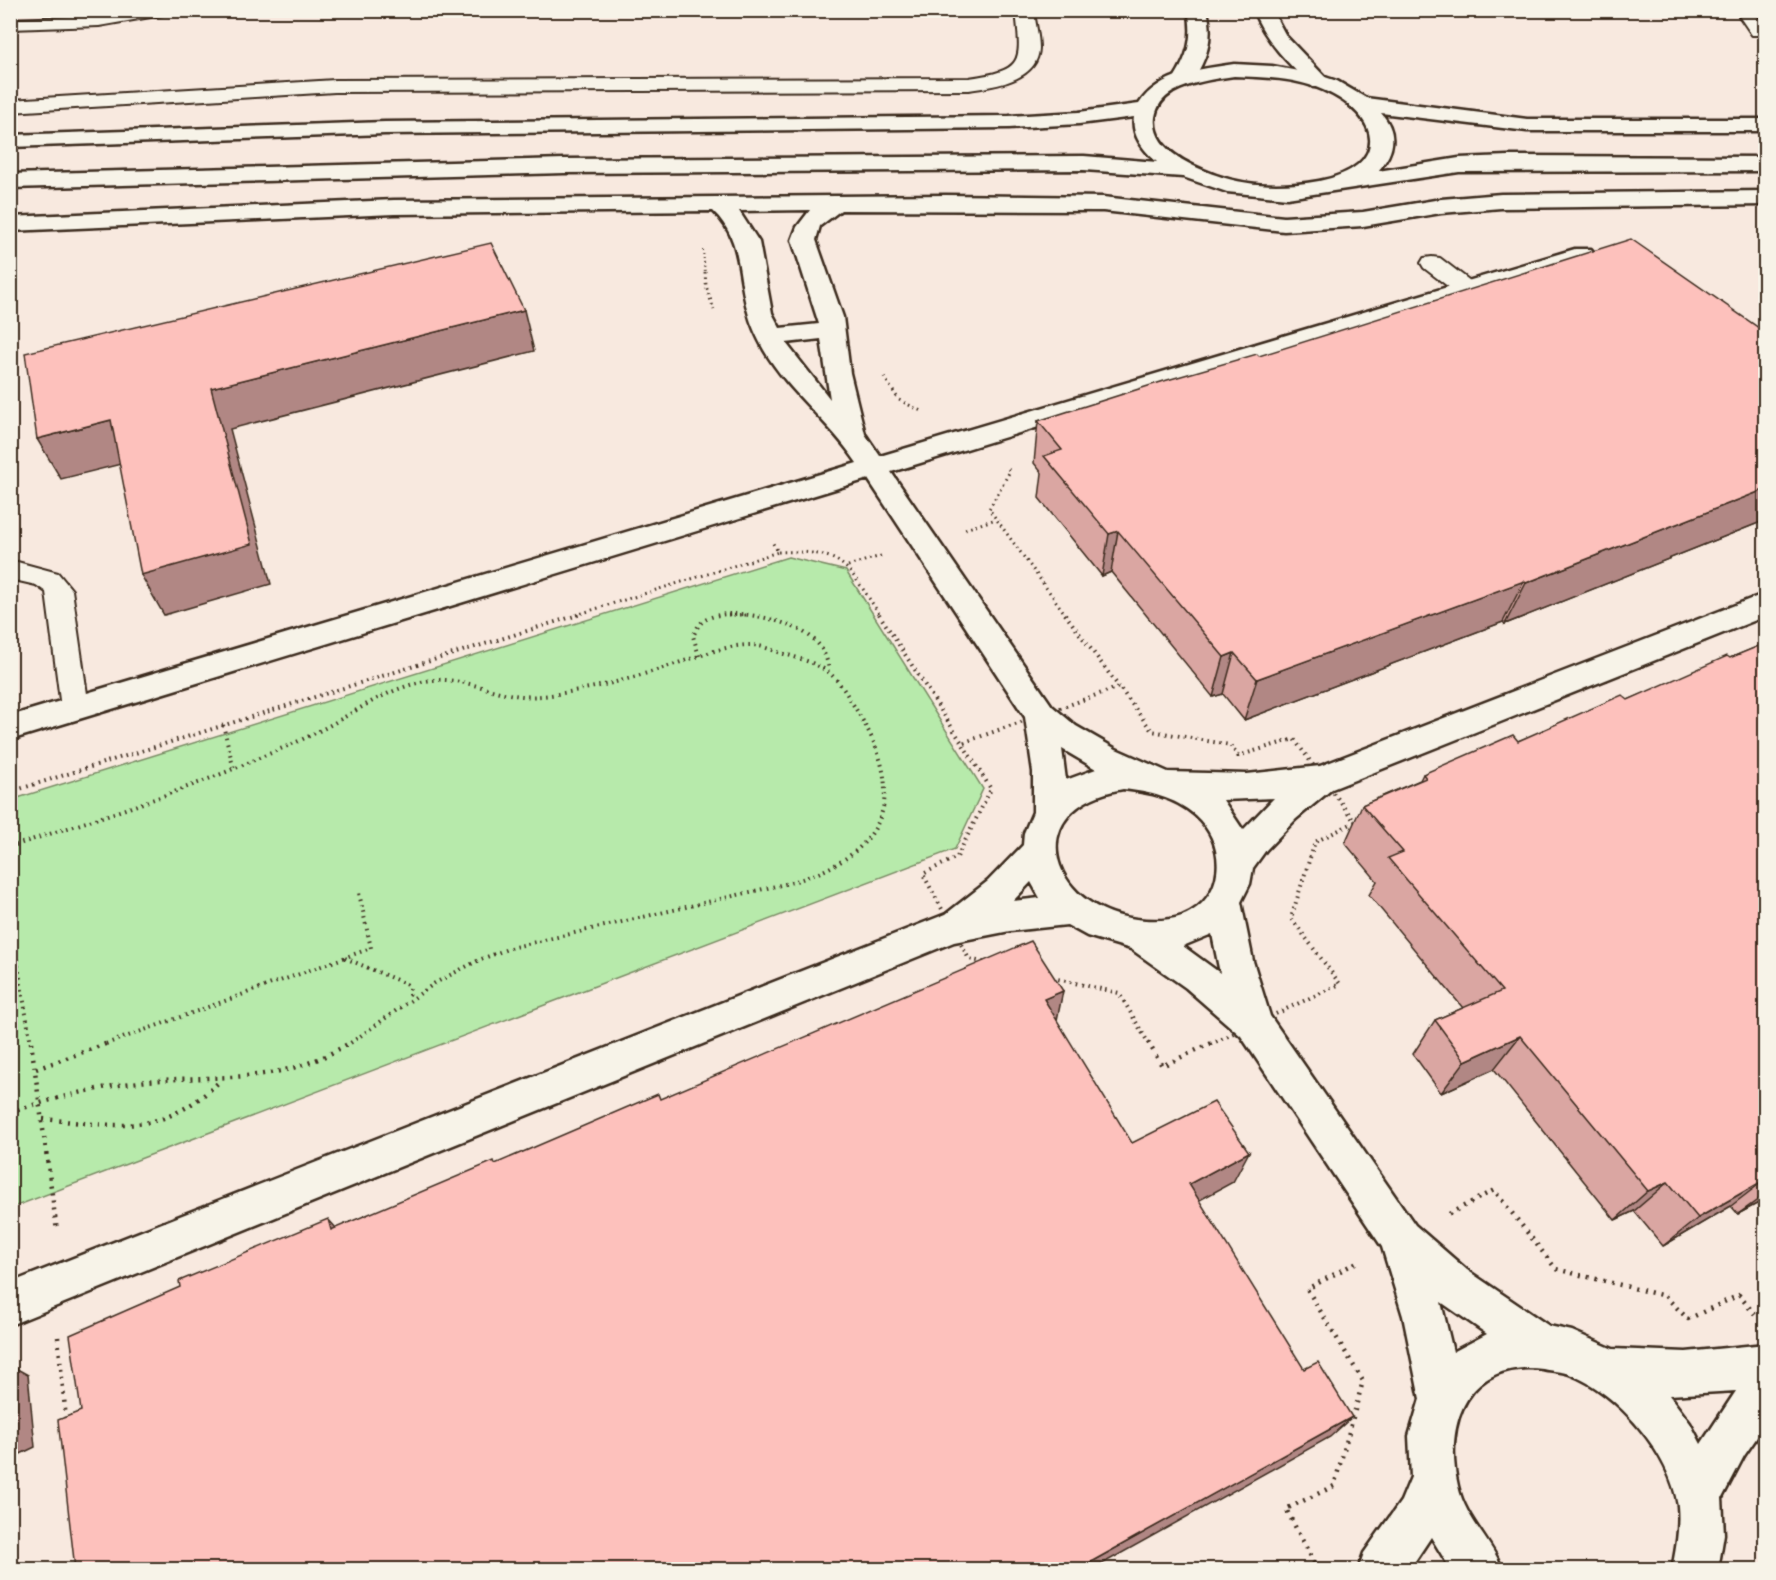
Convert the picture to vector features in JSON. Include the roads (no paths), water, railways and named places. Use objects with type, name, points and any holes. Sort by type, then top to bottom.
[{"type":"street","points":[[1183,80],[1201,46],[1202,28],[1197,10]]},
{"type":"street","points":[[1262,10],[1273,34],[1284,49],[1320,83]]},
{"type":"street","points":[[1766,125],[1527,125],[1476,121],[1360,104],[1320,83],[1292,75],[1253,71],[1206,74],[1183,80],[1160,93],[1146,109],[1145,130],[1159,152],[1187,171],[1210,180],[1262,190],[1289,191],[1424,170],[1498,163],[1766,164]]},
{"type":"street","points":[[1338,184],[1368,168],[1382,148],[1379,125],[1360,104]]},
{"type":"street","points":[[10,141],[148,134],[553,124],[1009,122],[1079,118],[1146,109]]},
{"type":"street","points":[[10,181],[564,166],[1084,163],[1187,171]]},
{"type":"street","points":[[10,201],[231,188],[311,172]]},
{"type":"street","points":[[10,224],[382,207],[1074,202],[1284,224],[1364,219],[1441,206],[1501,201],[1766,198]]},
{"type":"street","points":[[837,202],[813,219],[806,230],[804,240],[829,307],[837,373],[852,435]]},
{"type":"street","points":[[718,203],[730,214],[747,242],[757,302],[771,337],[799,381],[852,435],[1041,715],[1057,730],[1092,753],[1159,780],[1191,794],[1210,808],[1224,825],[1232,843],[1236,864],[1233,883],[1224,902],[1209,917],[1190,928],[1167,935],[1142,937],[1116,933],[1092,923],[1072,910],[1048,882],[1039,850],[1042,831],[1050,813],[1063,798],[1080,786],[1101,779],[1123,776],[1159,780],[1201,787],[1263,788],[1323,779],[1766,604]]},
{"type":"street","points":[[10,728],[1583,254]]},
{"type":"street","points":[[771,337],[833,330]]},
{"type":"street","points":[[1041,715],[1049,772],[1050,813]]},
{"type":"street","points":[[1236,864],[1250,844],[1284,808],[1323,779]]},
{"type":"street","points":[[951,927],[1000,891],[1039,850]]},
{"type":"street","points":[[1224,902],[1234,961],[1254,1024]]},
{"type":"street","points":[[10,1304],[951,927],[1010,916],[1072,910]]},
{"type":"street","points":[[1142,937],[1199,977],[1254,1024],[1401,1239],[1452,1285],[1543,1348]]},
{"type":"street","points":[[1401,1239],[1424,1316],[1441,1398]]},
{"type":"street","points":[[1480,1569],[1461,1545],[1444,1514],[1433,1480],[1430,1450],[1433,1423],[1441,1398],[1458,1373],[1482,1357],[1511,1348],[1543,1348],[1576,1355],[1610,1371],[1640,1396],[1668,1426],[1688,1461],[1699,1498],[1702,1536],[1695,1569]]},
{"type":"street","points":[[1610,1371],[1686,1374],[1766,1366]]},
{"type":"street","points":[[1699,1498],[1712,1465],[1729,1435],[1766,1388]]},
{"type":"street","points":[[1381,1569],[1417,1517],[1433,1480]]},
{"type":"lane","points":[[10,24],[99,21],[162,10]]},
{"type":"lane","points":[[10,106],[335,86],[969,84],[1006,76],[1027,60],[1030,50],[1025,10]]},
{"type":"lane","points":[[1743,10],[1758,31]]},
{"type":"lane","points":[[1432,263],[1466,289]]},
{"type":"lane","points":[[10,568],[43,576],[54,581],[59,590],[75,708]]}]
